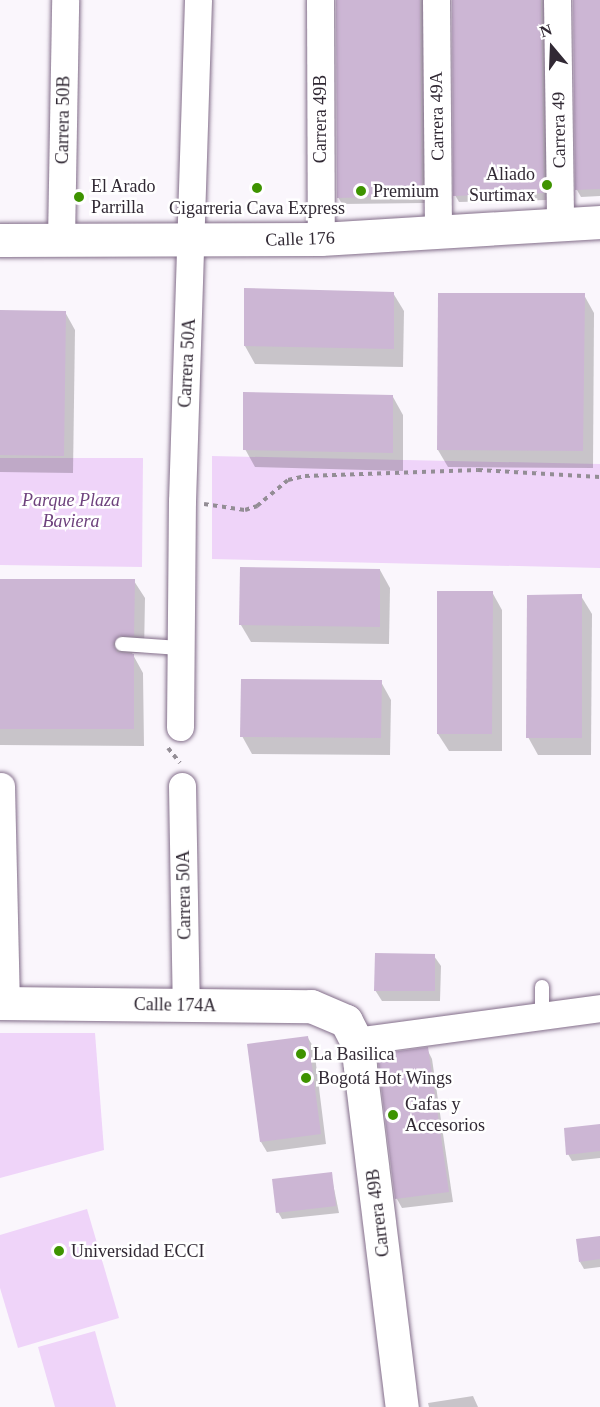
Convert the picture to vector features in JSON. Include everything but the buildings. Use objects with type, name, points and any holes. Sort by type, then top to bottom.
[{"type":"street","name":"Carrera 50B","points":[[61,240],[65,0]]},
{"type":"street","name":"Carrera 50A","points":[[180,727],[182,501],[193,242],[198,0]]},
{"type":"street","name":"Carrera 49B","points":[[320,0],[321,239]]},
{"type":"street","name":"Carrera 49A","points":[[436,0],[438,233]]},
{"type":"street","name":"Carrera 49","points":[[556,0],[560,224]]},
{"type":"street","name":"Calle 176","points":[[0,240],[193,242],[321,239],[600,222]]},
{"type":"street","points":[[1,786],[3,1003]]},
{"type":"street","name":"Carrera 50A","points":[[182,786],[186,1005]]},
{"type":"street","name":"Calle 174A","points":[[3,1003],[311,1006],[351,1031]]},
{"type":"street","points":[[351,1031],[542,1016],[600,1008]]},
{"type":"street","name":"Carrera 49B","points":[[351,1031],[382,1291],[402,1407]]},
{"type":"lane","points":[[122,644],[180,648]]},
{"type":"lane","points":[[542,987],[542,1016]]},
{"type":"path","points":[[182,501],[245,510],[257,506],[288,480],[305,476],[478,470],[600,477]]},
{"type":"path","points":[[180,727],[169,735],[166,745],[180,762],[182,786]]},
{"type":"green space","points":[[212,456],[600,464],[600,568],[212,559]]},
{"type":"green space","name":"Parque Plaza Baviera","points":[[0,458],[143,458],[142,567],[0,565]]},
{"type":"green space","points":[[0,1033],[95,1033],[104,1150],[0,1178]]},
{"type":"green space","points":[[87,1209],[119,1318],[18,1348],[0,1288],[0,1235]]},
{"type":"green space","points":[[95,1331],[116,1407],[55,1407],[38,1347]]},
{"type":"place","name":"Aliado Surtimax","points":[[547,185]]},
{"type":"place","name":"Cigarreria Cava Express","points":[[257,188]]},
{"type":"place","name":"Premium","points":[[361,191]]},
{"type":"place","name":"El Arado Parrilla","points":[[79,197]]},
{"type":"place","name":"La Basilica","points":[[301,1054]]},
{"type":"place","name":"Bogotá Hot Wings","points":[[306,1078]]},
{"type":"place","name":"Gafas y Accesorios","points":[[393,1115]]},
{"type":"place","name":"Universidad ECCI","points":[[59,1251]]}]
